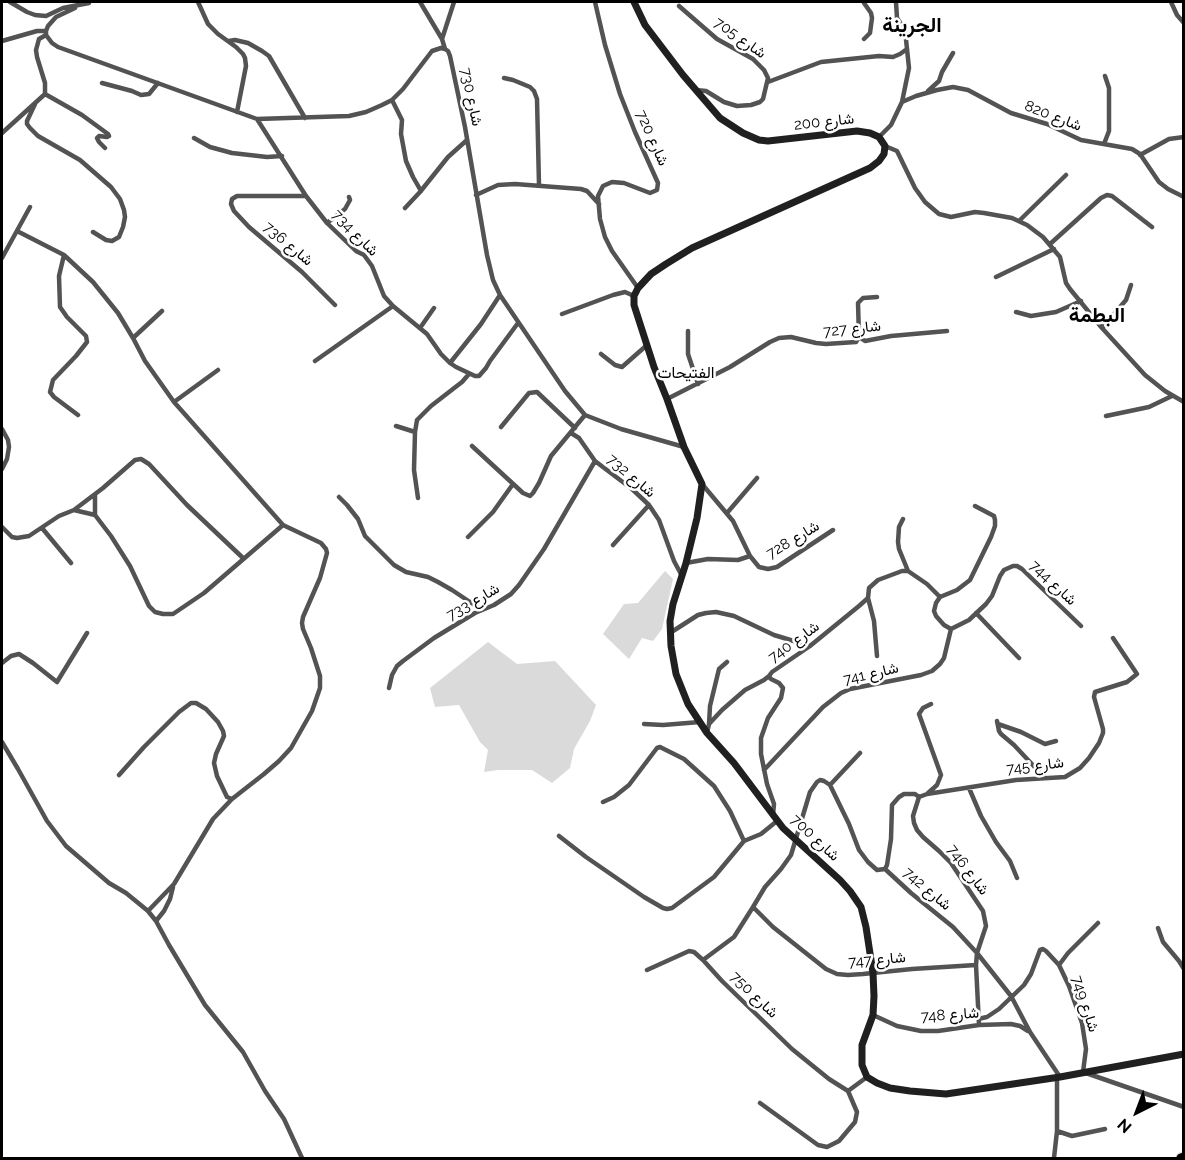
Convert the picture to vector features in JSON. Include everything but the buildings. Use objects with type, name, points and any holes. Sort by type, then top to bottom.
[{"type":"main road","name":"شارع 200","points":[[634,2],[645,25],[683,75],[720,118],[743,133],[768,141],[857,131],[879,137]]},
{"type":"main road","points":[[702,484],[684,447],[636,313],[634,296],[638,288],[651,274],[692,248],[870,168],[884,154],[885,146],[879,137]]},
{"type":"main road","name":"شارع 700","points":[[702,484],[697,518],[670,621],[671,646],[676,674],[688,704],[707,733],[734,763],[783,828],[840,880],[861,907],[873,973],[874,996],[873,1015],[862,1045],[861,1065],[867,1077]]},
{"type":"main road","points":[[867,1077],[890,1088],[946,1094],[1184,1054]]},
{"type":"street","points":[[10,2],[35,15],[46,15],[63,8],[92,2]]},
{"type":"street","points":[[2,133],[45,94],[45,83],[36,50],[38,41],[46,33],[48,26],[57,17],[92,2]]},
{"type":"street","points":[[198,2],[207,24],[245,58],[246,66],[237,112]]},
{"type":"street","name":"شارع 730","points":[[420,2],[450,56],[489,264],[500,295],[565,391],[585,415],[621,429],[684,447]]},
{"type":"street","points":[[442,39],[454,2]]},
{"type":"street","name":"شارع 720","points":[[595,2],[620,94],[658,183],[657,190],[650,193],[618,182],[607,183],[600,191],[598,204]]},
{"type":"street","points":[[864,2],[872,18],[870,33],[864,39]]},
{"type":"street","points":[[879,137],[891,125],[902,102],[909,68],[905,30],[897,18],[896,2]]},
{"type":"street","points":[[1171,2],[1184,23]]},
{"type":"street","name":"شارع 705","points":[[679,6],[717,39],[753,59],[764,70],[768,82],[760,102],[744,106],[724,102],[706,91],[696,90]]},
{"type":"street","points":[[2,41],[37,31],[46,33],[52,43],[58,47],[257,119],[349,116],[366,112],[392,99],[403,89],[432,51],[445,49]]},
{"type":"street","points":[[228,41],[248,43],[269,56],[305,118]]},
{"type":"street","points":[[768,82],[821,62],[879,56],[893,57],[907,49]]},
{"type":"street","points":[[923,94],[939,81],[953,53]]},
{"type":"street","points":[[1104,144],[1109,131],[1108,88],[1105,76]]},
{"type":"street","points":[[504,78],[526,84],[536,95],[539,121],[539,185]]},
{"type":"street","points":[[102,83],[141,95],[148,94],[158,84]]},
{"type":"street","name":"شارع 820","points":[[902,102],[937,90],[960,87],[978,94],[1011,113],[1047,124],[1081,140],[1125,147],[1140,155]]},
{"type":"street","points":[[45,94],[88,118],[108,134],[107,138],[97,136],[105,148]]},
{"type":"street","points":[[392,99],[402,120],[401,134],[406,161],[421,190]]},
{"type":"street","points":[[35,104],[27,121],[30,128],[38,136],[80,160],[111,187],[120,199],[125,217],[119,237],[112,241],[106,240],[93,232]]},
{"type":"street","name":"شارع 734","points":[[257,119],[306,196],[327,223],[339,237],[364,255],[372,266],[384,296],[427,334],[450,363],[469,374]]},
{"type":"street","points":[[1184,137],[1169,139],[1140,155],[1159,182],[1184,197]]},
{"type":"street","points":[[194,138],[210,147],[232,153],[282,156]]},
{"type":"street","points":[[405,207],[448,157],[467,140]]},
{"type":"street","points":[[885,146],[897,151],[915,188],[925,202],[939,214],[951,217],[984,213],[1020,220],[1037,232],[1060,258],[1066,283],[1102,328],[1145,375],[1172,396],[1184,402]]},
{"type":"street","points":[[1020,220],[1066,175]]},
{"type":"street","points":[[476,195],[505,184],[539,185],[587,191],[598,204],[602,227],[612,251],[638,288]]},
{"type":"street","points":[[1050,244],[1107,195],[1112,196],[1152,227]]},
{"type":"street","name":"شارع 736","points":[[306,196],[237,196],[232,199],[231,207],[249,227],[302,272],[336,305]]},
{"type":"street","points":[[327,223],[348,205],[349,196]]},
{"type":"street","points":[[2,258],[30,207]]},
{"type":"street","points":[[17,231],[64,255],[105,296],[118,313],[148,366],[174,402],[283,525],[321,543],[327,553],[320,578],[302,623],[320,676],[320,688],[312,711],[291,748],[264,774],[232,799],[213,819],[174,884],[148,911]]},
{"type":"street","points":[[996,277],[1054,249]]},
{"type":"street","points":[[64,255],[59,276],[60,307],[82,331],[87,342],[53,380],[50,392],[78,415]]},
{"type":"street","points":[[1102,328],[1126,300],[1131,285]]},
{"type":"street","points":[[562,314],[613,295],[625,292],[634,296]]},
{"type":"street","points":[[450,363],[481,324],[500,295]]},
{"type":"street","points":[[859,337],[858,303],[863,298],[877,297]]},
{"type":"street","points":[[1016,312],[1031,316],[1056,312],[1081,301]]},
{"type":"street","points":[[315,361],[393,306]]},
{"type":"street","points":[[420,328],[435,308]]},
{"type":"street","points":[[133,338],[162,311]]},
{"type":"street","points":[[418,498],[414,470],[417,420],[469,374],[475,376],[482,374],[518,323]]},
{"type":"street","points":[[688,331],[688,354],[698,384]]},
{"type":"street","name":"شارع 727","points":[[667,399],[730,367],[779,338],[826,344],[856,342],[859,337],[865,341],[891,336],[947,331]]},
{"type":"street","points":[[601,354],[615,365],[622,367],[647,345]]},
{"type":"street","points":[[174,402],[218,370]]},
{"type":"street","points":[[501,428],[529,393],[537,392],[574,428]]},
{"type":"street","points":[[1106,416],[1149,407],[1172,396]]},
{"type":"street","points":[[472,446],[513,484],[530,496],[548,461],[585,415]]},
{"type":"street","points":[[396,426],[415,432]]},
{"type":"street","points":[[2,429],[9,447],[2,469]]},
{"type":"street","name":"شارع 732","points":[[571,433],[579,438],[595,461],[632,489],[649,506],[659,520],[682,576]]},
{"type":"street","points":[[2,527],[12,537],[29,536],[59,516],[74,510],[131,465],[135,459],[141,459],[149,464],[187,505],[243,558]]},
{"type":"street","name":"شارع 733","points":[[389,688],[392,675],[403,661],[434,638],[511,594],[544,549],[595,461]]},
{"type":"street","points":[[727,513],[756,478]]},
{"type":"street","points":[[468,537],[493,512],[513,484]]},
{"type":"street","name":"شارع 728","points":[[702,484],[727,513],[750,556],[759,567],[768,569],[777,567],[833,530]]},
{"type":"street","points":[[95,495],[95,515],[130,566],[149,606],[155,612],[163,614],[173,614],[204,593],[283,525]]},
{"type":"street","points":[[339,497],[358,519],[365,536],[398,568],[438,582],[482,610]]},
{"type":"street","points":[[613,545],[649,506]]},
{"type":"street","points":[[951,629],[944,626],[936,616],[934,607],[940,597],[957,590],[970,580],[991,537],[996,520],[990,513],[975,506]]},
{"type":"street","points":[[74,510],[95,515]]},
{"type":"street","points":[[903,519],[899,526],[898,542],[908,571],[927,584],[940,597]]},
{"type":"street","points":[[42,528],[71,563]]},
{"type":"street","points":[[686,563],[708,559],[738,560],[750,556]]},
{"type":"street","name":"شارع 744","points":[[951,629],[969,620],[992,596],[1004,570],[1017,566],[1081,626]]},
{"type":"street","name":"شارع 740","points":[[775,818],[773,799],[764,770],[761,738],[768,718],[783,692],[781,685],[769,676],[810,646],[868,598],[869,588],[878,580],[908,571]]},
{"type":"street","points":[[868,598],[874,621],[877,656]]},
{"type":"street","points":[[670,633],[698,615],[716,612],[734,616],[774,634],[810,646]]},
{"type":"street","points":[[976,613],[1019,658]]},
{"type":"street","name":"شارع 741","points":[[764,770],[823,707],[840,693],[932,671],[944,658],[951,629]]},
{"type":"street","points":[[2,663],[11,656],[19,654],[57,682],[87,633]]},
{"type":"street","name":"شارع 745","points":[[927,794],[1044,777],[1065,777],[1075,772],[1099,743],[1103,733],[1094,697],[1095,692],[1127,682],[1137,674],[1113,638]]},
{"type":"street","points":[[707,733],[710,706],[719,669],[727,662]]},
{"type":"street","points":[[709,724],[739,695],[769,676]]},
{"type":"street","points":[[119,775],[179,712],[191,703],[196,703],[206,709],[223,731],[224,736],[214,763],[217,776],[227,797],[232,799]]},
{"type":"street","points":[[885,869],[892,805],[904,794],[915,794],[919,797],[927,794],[937,785],[941,775],[919,714],[923,708],[931,704]]},
{"type":"street","points":[[644,724],[663,726],[700,722]]},
{"type":"street","points":[[1044,777],[1001,734],[998,723],[1045,744],[1056,741]]},
{"type":"street","points":[[2,742],[47,821],[61,840],[109,883],[148,911],[156,921],[205,1005],[243,1052],[284,1119],[302,1158]]},
{"type":"street","points":[[603,802],[614,797],[629,785],[660,747],[684,759],[714,786],[730,811],[744,841]]},
{"type":"street","points":[[647,969],[689,951],[694,952],[703,960],[734,937],[765,887],[791,855],[810,792],[820,780],[830,785],[860,753]]},
{"type":"street","name":"شارع 742","points":[[830,785],[862,854],[868,862],[877,870],[885,869],[953,927],[977,953],[1011,996],[1058,1077]]},
{"type":"street","points":[[969,788],[981,816],[1010,861],[1017,878]]},
{"type":"street","points":[[224,789],[239,793]]},
{"type":"street","name":"شارع 746","points":[[919,797],[914,816],[917,830],[946,857],[984,914],[986,928],[977,953],[976,965]]},
{"type":"street","points":[[559,836],[586,857],[665,909],[672,908],[714,877],[744,841],[761,834],[775,818]]},
{"type":"street","points":[[156,921],[170,899],[174,884]]},
{"type":"street","name":"شارع 747","points":[[753,907],[773,927],[834,973],[843,975],[976,965]]},
{"type":"street","name":"شارع 749","points":[[1083,1072],[1086,1049],[1082,1023],[1059,965],[1098,923]]},
{"type":"street","points":[[1158,928],[1163,942],[1181,959],[1184,969]]},
{"type":"street","points":[[976,965],[978,1022],[999,1009],[1024,985],[1040,950],[1046,951],[1059,965]]},
{"type":"street","name":"شارع 750","points":[[703,960],[792,1049],[848,1091]]},
{"type":"street","name":"شارع 748","points":[[873,1015],[897,1026],[921,1031],[938,1031],[978,1022],[1011,1024],[1030,1032]]},
{"type":"street","points":[[1083,1072],[1184,1107]]},
{"type":"street","points":[[760,1103],[818,1145],[827,1147],[839,1141],[855,1122],[857,1112],[848,1091],[867,1077]]},
{"type":"street","points":[[1054,1158],[1058,1077]]},
{"type":"street","points":[[1057,1131],[1072,1136],[1105,1129]]},
{"type":"shaded area","points":[[665,571],[673,579],[662,629],[653,641],[642,638],[629,659],[603,634],[624,604],[638,603]]},
{"type":"shaded area","points":[[488,642],[517,664],[555,661],[596,705],[574,749],[570,768],[552,783],[532,770],[484,772],[488,750],[480,742],[459,705],[435,707],[430,688]]},
{"type":"district","name":"الجرينة","points":[[912,26]]},
{"type":"district","name":"البطمة","points":[[1097,316]]},
{"type":"district","name":"الفتيحات","points":[[686,373]]}]
